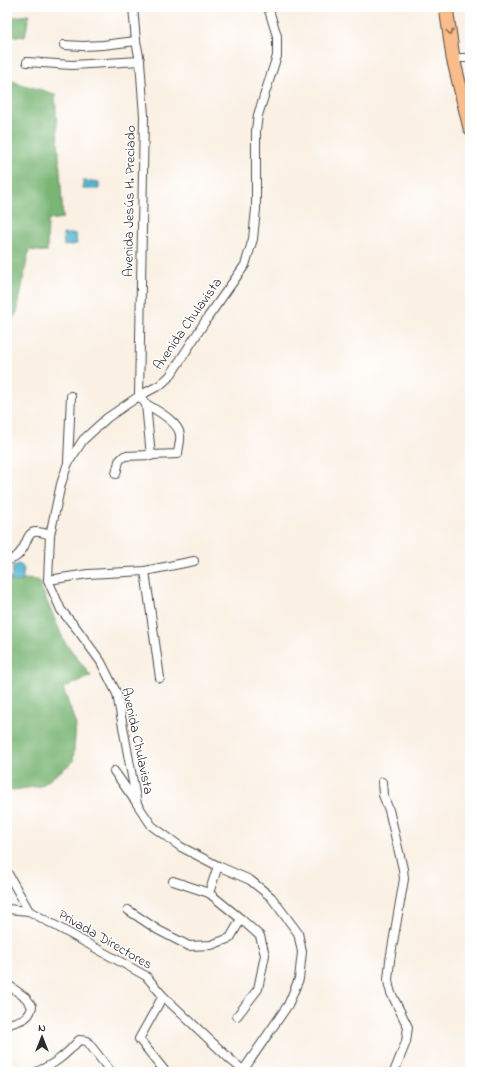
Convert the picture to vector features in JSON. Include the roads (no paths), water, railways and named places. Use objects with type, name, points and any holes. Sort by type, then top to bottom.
[{"type":"main road","points":[[446,7],[453,58],[470,128]]},
{"type":"street","name":"Avenida Jesús H. Preciado","points":[[133,7],[136,41],[140,61],[144,116],[139,396]]},
{"type":"street","name":"Avenida Chulavista","points":[[243,1071],[288,1005],[299,979],[302,952],[298,933],[271,897],[250,880],[181,848],[152,826],[137,804],[117,694],[101,662],[61,610],[48,580],[50,535],[61,484],[68,462],[83,440],[107,418],[139,396],[160,385],[170,376],[208,317],[245,264],[253,239],[256,209],[256,130],[258,115],[277,56],[277,36],[268,7]]},
{"type":"street","points":[[64,45],[103,45],[136,41]]},
{"type":"street","points":[[453,58],[470,58]]},
{"type":"street","points":[[27,62],[72,65],[140,61]]},
{"type":"street","points":[[68,462],[71,396]]},
{"type":"street","points":[[116,474],[119,462],[124,456],[178,454],[180,435],[175,425],[163,414],[146,404],[139,396]]},
{"type":"street","points":[[146,404],[151,456]]},
{"type":"street","points":[[7,561],[18,556],[24,548],[27,538],[32,532],[39,531],[50,535]]},
{"type":"street","points":[[48,580],[88,574],[145,571],[194,561]]},
{"type":"street","points":[[145,571],[160,678]]},
{"type":"street","points":[[114,771],[137,804]]},
{"type":"street","points":[[382,782],[382,795],[389,810],[404,879],[388,980],[391,993],[408,1027],[406,1042],[394,1072]]},
{"type":"street","points":[[209,893],[218,866]]},
{"type":"street","points":[[7,872],[28,911]]},
{"type":"street","points":[[173,881],[209,893],[260,936],[265,955],[258,989],[238,1016]]},
{"type":"street","name":"Privada Directores","points":[[7,909],[28,911],[146,976],[163,996],[243,1071]]},
{"type":"street","points":[[128,910],[158,930],[189,946],[211,945],[230,938],[241,919]]},
{"type":"street","points":[[7,984],[26,998],[32,1006],[28,1017],[7,1025]]},
{"type":"street","points":[[163,996],[139,1039],[164,1070]]},
{"type":"street","points":[[36,1072],[48,1070],[68,1053],[79,1040],[87,1041],[111,1072]]},
{"type":"water","points":[[83,181],[99,182],[99,189],[83,189]]},
{"type":"water","points":[[63,234],[76,234],[77,244],[64,246]]},
{"type":"water","points":[[17,564],[21,565],[24,569],[22,582],[11,581],[13,567]]}]
